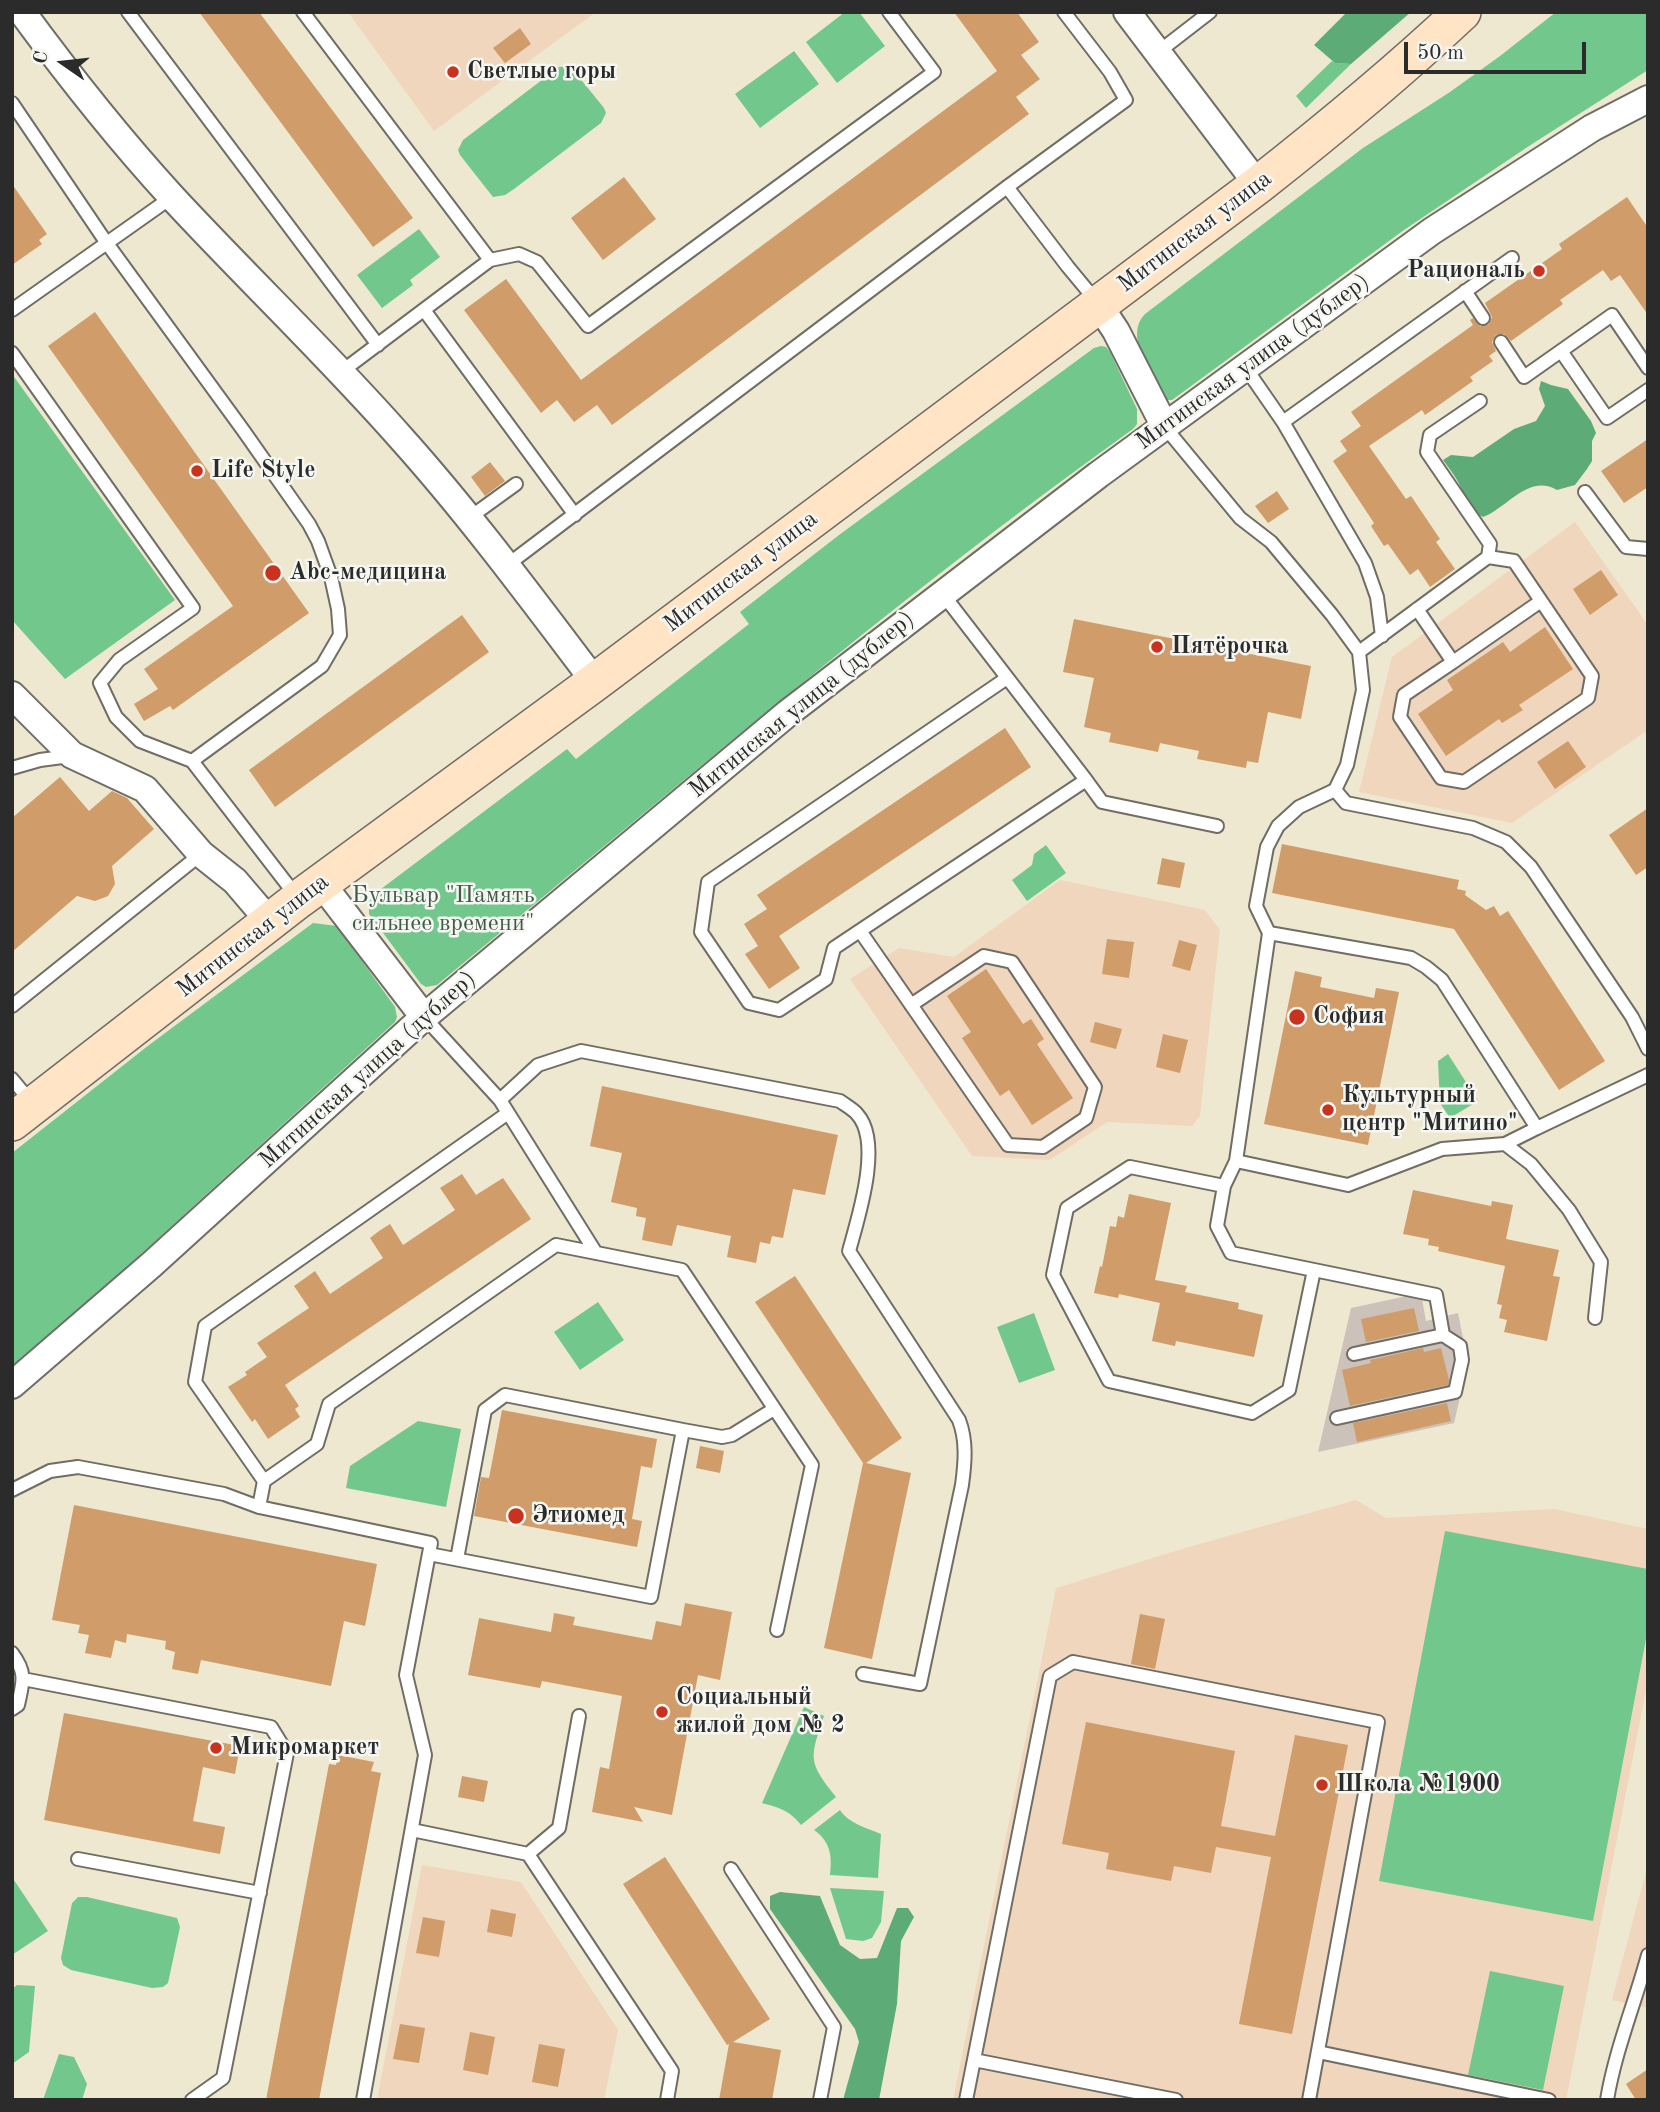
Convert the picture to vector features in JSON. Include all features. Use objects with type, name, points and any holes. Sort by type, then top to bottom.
[{"type":"main road","name":"Митинская улица","points":[[19,1102],[270,922],[595,682],[1258,185],[1425,47],[1462,12]]},
{"type":"street","points":[[22,12],[104,118],[172,197],[402,439],[469,518],[595,682]]},
{"type":"street","points":[[1128,12],[1258,185]]},
{"type":"street","name":"Митинская улица (дублер)","points":[[12,1385],[150,1265],[424,1017],[788,713],[1164,425],[1432,231],[1592,128],[1648,99]]},
{"type":"street","points":[[1099,305],[1116,331],[1164,425]]},
{"type":"street","points":[[12,695],[72,755],[145,789],[201,854],[235,881],[270,922]]},
{"type":"street","points":[[310,891],[424,1017]]},
{"type":"lane","points":[[128,12],[378,345]]},
{"type":"lane","points":[[303,12],[490,260]]},
{"type":"lane","points":[[341,372],[490,260],[519,254],[537,262],[588,326],[934,72],[889,12]]},
{"type":"lane","points":[[506,566],[1126,100],[1111,72],[1064,12]]},
{"type":"lane","points":[[1157,53],[1210,12]]},
{"type":"lane","points":[[12,103],[106,242],[309,524],[331,577],[340,635],[322,666],[192,761]]},
{"type":"lane","points":[[1007,187],[1099,305]]},
{"type":"lane","points":[[12,310],[172,197]]},
{"type":"lane","points":[[1283,422],[1512,257]]},
{"type":"lane","points":[[1465,292],[1483,318]]},
{"type":"lane","points":[[424,310],[575,514]]},
{"type":"lane","points":[[1501,342],[1524,376],[1612,315],[1648,368]]},
{"type":"lane","points":[[1561,351],[1607,418],[1648,390]]},
{"type":"lane","points":[[12,353],[192,608],[119,660],[100,683],[116,717],[139,741],[192,761],[310,891]]},
{"type":"lane","points":[[1245,367],[1283,422],[1365,563],[1377,597],[1381,636]]},
{"type":"lane","points":[[1360,652],[1488,557],[1490,544],[1427,452],[1430,435],[1480,401]]},
{"type":"lane","points":[[1164,425],[1240,518],[1271,542],[1360,652],[1363,690],[1347,765],[1335,790],[1300,807],[1278,826],[1267,848],[1256,906],[1269,933],[1236,1161],[1224,1186],[1217,1226],[1231,1253],[1436,1296],[1443,1335]]},
{"type":"lane","points":[[469,518],[516,484]]},
{"type":"lane","points":[[1585,492],[1626,547],[1648,549]]},
{"type":"lane","points":[[1488,557],[1514,561],[1592,676],[1588,698],[1464,782],[1441,778],[1400,717],[1404,695],[1541,601]]},
{"type":"lane","points":[[942,593],[1101,802],[1217,826]]},
{"type":"lane","points":[[1418,610],[1453,662]]},
{"type":"lane","points":[[1006,678],[708,882],[701,932],[749,1003],[779,1010],[817,985],[826,979],[834,948],[1086,780]]},
{"type":"lane","points":[[12,768],[72,755]]},
{"type":"lane","points":[[1335,790],[1346,803],[1474,828],[1506,842],[1531,867],[1632,1017],[1648,1049]]},
{"type":"lane","points":[[12,1006],[201,854]]},
{"type":"lane","points":[[860,931],[911,1005],[1008,1145],[1043,1147],[1086,1118],[1095,1087],[1012,962],[985,956],[911,1005]]},
{"type":"lane","points":[[1269,933],[1411,958],[1426,967],[1442,980],[1537,1128]]},
{"type":"lane","points":[[424,1017],[500,1100],[596,1253]]},
{"type":"lane","points":[[500,1100],[538,1065],[581,1051],[840,1101],[858,1114],[869,1143],[865,1190],[849,1251],[959,1420],[964,1433],[965,1464],[920,1684],[863,1674]]},
{"type":"lane","points":[[1236,1161],[1348,1185],[1442,1149],[1505,1144],[1648,1075]]},
{"type":"lane","points":[[264,1481],[195,1382],[205,1326],[508,1113]]},
{"type":"lane","points":[[1505,1144],[1531,1164],[1569,1210],[1601,1262],[1595,1318]]},
{"type":"lane","points":[[1224,1186],[1130,1167],[1067,1208],[1053,1275],[1109,1381],[1252,1413],[1289,1390],[1314,1270]]},
{"type":"lane","points":[[259,1507],[264,1481],[317,1444],[329,1404],[556,1245],[682,1270],[812,1465],[777,1630]]},
{"type":"lane","points":[[1337,1418],[1455,1392],[1462,1360],[1460,1346],[1443,1335],[1354,1354]]},
{"type":"lane","points":[[457,1559],[485,1410],[505,1395],[722,1437],[732,1435],[774,1409]]},
{"type":"lane","points":[[429,1554],[651,1597],[683,1430]]},
{"type":"lane","points":[[12,1490],[50,1471],[78,1468],[223,1494],[259,1507],[431,1543],[406,1675],[425,1755],[363,2100]]},
{"type":"lane","points":[[12,1653],[22,1666],[23,1679],[18,1705],[12,1709]]},
{"type":"lane","points":[[966,2100],[1050,1676],[1073,1662],[1378,1722],[1309,2100]]},
{"type":"lane","points":[[23,1679],[271,1727],[287,1753],[223,2078],[192,2100]]},
{"type":"lane","points":[[528,1854],[559,1828],[579,1716]]},
{"type":"lane","points":[[412,1830],[528,1854],[672,2071],[667,2100]]},
{"type":"lane","points":[[78,1859],[260,1893]]},
{"type":"lane","points":[[731,1869],[834,2027],[820,2100]]},
{"type":"lane","points":[[1607,2100],[1612,2070],[1644,1987],[1648,1955]]},
{"type":"lane","points":[[1318,2052],[1549,2100]]},
{"type":"lane","points":[[974,2060],[1176,2100]]},
{"type":"shaded area","name":"Светлые горы","points":[[348,12],[596,12],[434,131]]},
{"type":"shaded area","points":[[1575,522],[1648,625],[1648,730],[1512,823],[1359,792],[1392,657]]},
{"type":"shaded area","points":[[1060,880],[1205,910],[1220,930],[1200,1116],[1192,1126],[1107,1122],[1050,1160],[972,1156],[850,979],[899,948],[954,957]]},
{"type":"shaded area","points":[[1421,1293],[1426,1321],[1458,1313],[1468,1363],[1454,1423],[1318,1452],[1351,1308]]},
{"type":"shaded area","name":"Школа №1900","points":[[1356,1500],[1386,1518],[1554,1509],[1648,1529],[1648,1680],[1566,2100],[953,2100],[1056,1588]]},
{"type":"shaded area","points":[[1648,1864],[1648,2008],[1612,2000]]},
{"type":"shaded area","points":[[422,1865],[521,1882],[618,2030],[604,2100],[377,2100]]},
{"type":"green space","points":[[845,12],[859,12],[885,46],[837,83],[806,42]]},
{"type":"green space","points":[[1347,12],[1411,12],[1351,64],[1335,63],[1314,45]]},
{"type":"green space","points":[[1556,12],[1648,12],[1648,70],[1404,230],[1172,400],[1160,396],[1138,343],[1139,323],[1145,314],[1363,148],[1450,92]]},
{"type":"green space","points":[[794,51],[819,84],[760,128],[735,94]]},
{"type":"green space","points":[[1332,61],[1351,64],[1306,108],[1296,96]]},
{"type":"green space","points":[[570,66],[604,108],[606,113],[601,123],[514,189],[505,195],[493,197],[460,155],[458,150],[463,140],[559,67]]},
{"type":"green space","points":[[419,229],[440,257],[410,280],[413,285],[382,308],[357,275]]},
{"type":"green space","name":"Бульвар \"Память сильнее времени\"","points":[[1101,346],[1110,352],[1137,409],[1137,424],[1133,429],[954,562],[867,631],[437,985],[426,987],[421,984],[369,914],[369,902],[377,892],[567,749],[576,759],[749,624],[740,612],[839,535],[1094,348]]},
{"type":"green space","points":[[12,374],[175,600],[65,679],[12,620]]},
{"type":"green space","points":[[1541,381],[1568,389],[1591,421],[1596,433],[1592,441],[1592,461],[1575,485],[1557,490],[1547,486],[1528,489],[1483,517],[1470,505],[1443,460],[1451,455],[1473,457],[1514,429],[1536,421],[1545,406],[1539,389]]},
{"type":"green space","points":[[1046,845],[1066,873],[1027,901],[1012,880],[1032,865],[1034,854]]},
{"type":"green space","points":[[313,923],[337,926],[395,1007],[395,1022],[12,1368],[12,1153],[149,1045]]},
{"type":"green space","points":[[1448,1054],[1478,1101],[1450,1118],[1440,1103],[1438,1061]]},
{"type":"green space","points":[[598,1302],[624,1340],[580,1370],[554,1332]]},
{"type":"green space","points":[[1034,1313],[1055,1370],[1019,1383],[997,1327]]},
{"type":"green space","points":[[418,1421],[461,1429],[446,1507],[346,1488],[350,1466]]},
{"type":"green space","points":[[1445,1531],[1648,1569],[1648,1628],[1593,1921],[1379,1881]]},
{"type":"green space","points":[[804,1707],[824,1716],[816,1741],[814,1759],[820,1775],[836,1797],[801,1825],[784,1810],[762,1803]]},
{"type":"green space","points":[[840,1810],[853,1822],[881,1834],[878,1878],[830,1875],[829,1850],[824,1839],[814,1830]]},
{"type":"green space","points":[[12,1877],[48,1931],[12,1955]]},
{"type":"green space","points":[[830,1888],[884,1891],[881,1922],[872,1938],[863,1941],[846,1939]]},
{"type":"green space","points":[[780,1892],[820,1896],[840,1945],[860,1959],[877,1958],[897,1908],[908,1908],[914,1917],[901,1941],[897,2004],[879,2100],[843,2100],[859,2042],[855,2029],[770,1909],[770,1896]]},
{"type":"green space","points":[[78,1897],[177,1918],[180,1927],[168,1983],[163,1987],[152,1988],[71,1970],[63,1965],[61,1958],[72,1903]]},
{"type":"green space","points":[[1490,1971],[1564,1986],[1543,2090],[1468,2075]]},
{"type":"green space","points":[[17,1985],[35,1986],[29,2052],[12,2064],[12,1989]]},
{"type":"green space","points":[[59,2054],[74,2057],[87,2084],[82,2100],[43,2100]]},
{"type":"building","points":[[199,12],[259,12],[413,218],[373,247]]},
{"type":"building","points":[[954,12],[1017,12],[1039,42],[1021,55],[1040,79],[1016,97],[1029,114],[612,425],[597,405],[574,422],[557,400],[541,413],[464,310],[506,279],[581,380],[997,71]]},
{"type":"building","points":[[520,28],[531,44],[505,63],[493,48]]},
{"type":"building","points":[[624,177],[656,219],[603,260],[571,218]]},
{"type":"building","points":[[12,184],[47,234],[39,240],[42,244],[12,265]]},
{"type":"building","points":[[1627,197],[1648,228],[1648,315],[1620,275],[1611,281],[1603,270],[1560,300],[1563,304],[1511,341],[1504,334],[1496,335],[1492,342],[1496,351],[1489,356],[1493,361],[1470,377],[1473,381],[1425,415],[1422,410],[1369,446],[1406,499],[1411,496],[1440,539],[1436,542],[1455,569],[1430,587],[1418,569],[1410,575],[1388,544],[1384,546],[1371,526],[1374,523],[1333,461],[1347,451],[1340,441],[1361,426],[1351,412],[1473,325],[1470,320],[1473,318],[1480,326],[1488,325],[1492,317],[1485,303],[1562,249],[1559,244]]},
{"type":"building","points":[[95,312],[309,613],[173,710],[170,706],[144,721],[134,704],[158,689],[144,669],[233,606],[48,346]]},
{"type":"building","points":[[1648,439],[1648,487],[1624,503],[1601,471]]},
{"type":"building","points":[[490,462],[505,481],[485,496],[471,477]]},
{"type":"building","points":[[1277,491],[1289,509],[1268,523],[1255,506]]},
{"type":"building","points":[[1601,570],[1618,595],[1590,615],[1573,589]]},
{"type":"building","points":[[462,615],[489,652],[275,807],[249,770]]},
{"type":"building","points":[[1074,619],[1311,666],[1301,719],[1268,712],[1258,763],[1247,761],[1246,768],[1197,759],[1199,751],[1160,743],[1158,752],[1109,742],[1111,733],[1084,727],[1094,678],[1063,672]]},
{"type":"building","points":[[1545,627],[1573,669],[1519,705],[1523,710],[1502,723],[1499,719],[1446,756],[1418,714],[1453,690],[1447,680],[1503,642],[1510,652]]},
{"type":"building","points":[[1005,728],[1031,767],[779,936],[800,968],[769,989],[745,954],[758,946],[744,924],[767,909],[757,895]]},
{"type":"building","points":[[1568,741],[1586,767],[1555,789],[1537,762]]},
{"type":"building","points":[[60,777],[89,811],[112,791],[127,798],[154,829],[112,866],[115,884],[108,896],[95,901],[77,896],[12,952],[12,818]]},
{"type":"building","points":[[1648,808],[1648,867],[1636,875],[1609,835]]},
{"type":"building","points":[[1282,844],[1459,880],[1457,889],[1466,891],[1465,895],[1486,910],[1494,906],[1500,916],[1508,911],[1605,1061],[1559,1090],[1454,929],[1272,893]]},
{"type":"building","points":[[1162,858],[1185,863],[1180,888],[1157,884]]},
{"type":"building","points":[[1107,939],[1134,942],[1129,978],[1102,974]]},
{"type":"building","points":[[1179,940],[1197,945],[1190,971],[1172,966]]},
{"type":"building","points":[[986,969],[1023,1024],[1031,1019],[1044,1039],[1037,1044],[1073,1098],[1032,1125],[1009,1090],[1000,1096],[962,1038],[971,1032],[947,996]]},
{"type":"building","points":[[1295,971],[1322,977],[1320,987],[1374,998],[1376,988],[1399,992],[1368,1145],[1264,1124]]},
{"type":"building","points":[[1095,1022],[1122,1029],[1116,1049],[1090,1042]]},
{"type":"building","points":[[1163,1034],[1188,1040],[1180,1073],[1156,1067]]},
{"type":"building","points":[[602,1086],[838,1135],[825,1195],[793,1189],[783,1238],[772,1236],[770,1244],[760,1242],[756,1263],[727,1257],[731,1236],[677,1225],[672,1246],[642,1240],[646,1218],[636,1216],[637,1208],[611,1202],[622,1153],[590,1146]]},
{"type":"building","points":[[462,1174],[476,1195],[503,1178],[531,1219],[285,1385],[299,1406],[295,1409],[300,1417],[268,1439],[255,1419],[252,1422],[228,1387],[267,1357],[257,1343],[309,1308],[294,1286],[315,1271],[330,1294],[383,1258],[370,1238],[379,1231],[390,1224],[403,1245],[455,1210],[440,1188]]},
{"type":"building","points":[[1413,1190],[1491,1206],[1492,1201],[1513,1205],[1506,1239],[1559,1250],[1553,1276],[1560,1277],[1547,1341],[1504,1332],[1507,1320],[1499,1318],[1502,1305],[1497,1304],[1505,1266],[1438,1251],[1439,1247],[1428,1245],[1429,1239],[1403,1234]]},
{"type":"building","points":[[1129,1194],[1171,1203],[1155,1280],[1187,1286],[1185,1292],[1239,1303],[1238,1309],[1263,1315],[1254,1357],[1176,1341],[1175,1346],[1152,1341],[1160,1303],[1119,1294],[1118,1298],[1094,1293],[1110,1226],[1116,1227],[1118,1216],[1124,1218]]},
{"type":"building","points":[[795,1276],[902,1438],[866,1463],[911,1473],[872,1659],[824,1648],[863,1463],[755,1302]]},
{"type":"building","points":[[1414,1308],[1419,1331],[1366,1342],[1361,1319]]},
{"type":"building","points":[[1423,1348],[1424,1352],[1441,1348],[1448,1385],[1350,1406],[1342,1370],[1371,1363],[1370,1360]]},
{"type":"building","points":[[1447,1403],[1451,1421],[1357,1442],[1353,1423]]},
{"type":"building","points":[[502,1410],[657,1439],[652,1468],[641,1466],[632,1519],[642,1521],[637,1547],[474,1516],[481,1477],[489,1478]]},
{"type":"building","points":[[700,1446],[724,1451],[720,1473],[696,1468]]},
{"type":"building","points":[[74,1505],[377,1564],[365,1626],[344,1621],[331,1686],[201,1660],[198,1674],[172,1669],[175,1652],[165,1649],[166,1641],[127,1634],[126,1643],[115,1640],[111,1658],[85,1653],[89,1635],[78,1633],[80,1625],[52,1620]]},
{"type":"building","name":"Социальный жилой дом № 2","points":[[685,1603],[732,1612],[720,1680],[698,1675],[672,1815],[634,1807],[643,1822],[592,1812],[600,1767],[609,1769],[622,1696],[542,1681],[540,1688],[468,1675],[479,1618],[551,1632],[554,1613],[575,1617],[573,1625],[652,1640],[656,1621],[681,1626]]},
{"type":"building","points":[[1140,1614],[1165,1619],[1155,1669],[1131,1664]]},
{"type":"building","points":[[64,1713],[240,1746],[235,1774],[203,1767],[193,1821],[225,1827],[220,1854],[44,1820]]},
{"type":"building","points":[[1086,1722],[1235,1751],[1221,1826],[1275,1836],[1295,1735],[1348,1745],[1292,2034],[1239,2024],[1271,1857],[1216,1847],[1211,1873],[1174,1866],[1171,1881],[1106,1869],[1109,1853],[1062,1844]]},
{"type":"building","points":[[338,1755],[374,1762],[371,1771],[381,1773],[319,2100],[266,2100],[329,1764],[336,1765]]},
{"type":"building","points":[[462,1776],[488,1781],[484,1802],[458,1797]]},
{"type":"building","points":[[665,1857],[770,2019],[733,2042],[781,2050],[772,2100],[719,2100],[729,2044],[727,2045],[623,1884]]},
{"type":"building","points":[[491,1909],[516,1914],[512,1937],[487,1932]]},
{"type":"building","points":[[423,1917],[445,1921],[439,1957],[416,1953]]},
{"type":"building","points":[[400,2024],[425,2028],[419,2063],[393,2059]]},
{"type":"building","points":[[470,2032],[495,2037],[488,2075],[463,2070]]},
{"type":"building","points":[[539,2044],[565,2049],[558,2087],[532,2082]]},
{"type":"building","points":[[1648,2069],[1648,2100],[1636,2100],[1626,2084]]},
{"type":"place","name":"Светлые горы","points":[[453,72]]},
{"type":"place","name":"Рациональ","points":[[1539,271]]},
{"type":"place","name":"Life Style","points":[[197,471]]},
{"type":"place","name":"Abc-медицина","points":[[273,573]]},
{"type":"place","name":"Пятёрочка","points":[[1157,647]]},
{"type":"place","name":"София","points":[[1297,1017]]},
{"type":"place","name":"Культурный центр \"Митино\"","points":[[1328,1110]]},
{"type":"place","name":"Этиомед","points":[[516,1516]]},
{"type":"place","name":"Социальный жилой дом № 2","points":[[662,1712]]},
{"type":"place","name":"Микромаркет","points":[[216,1748]]},
{"type":"place","name":"Школа №1900","points":[[1322,1785]]}]
